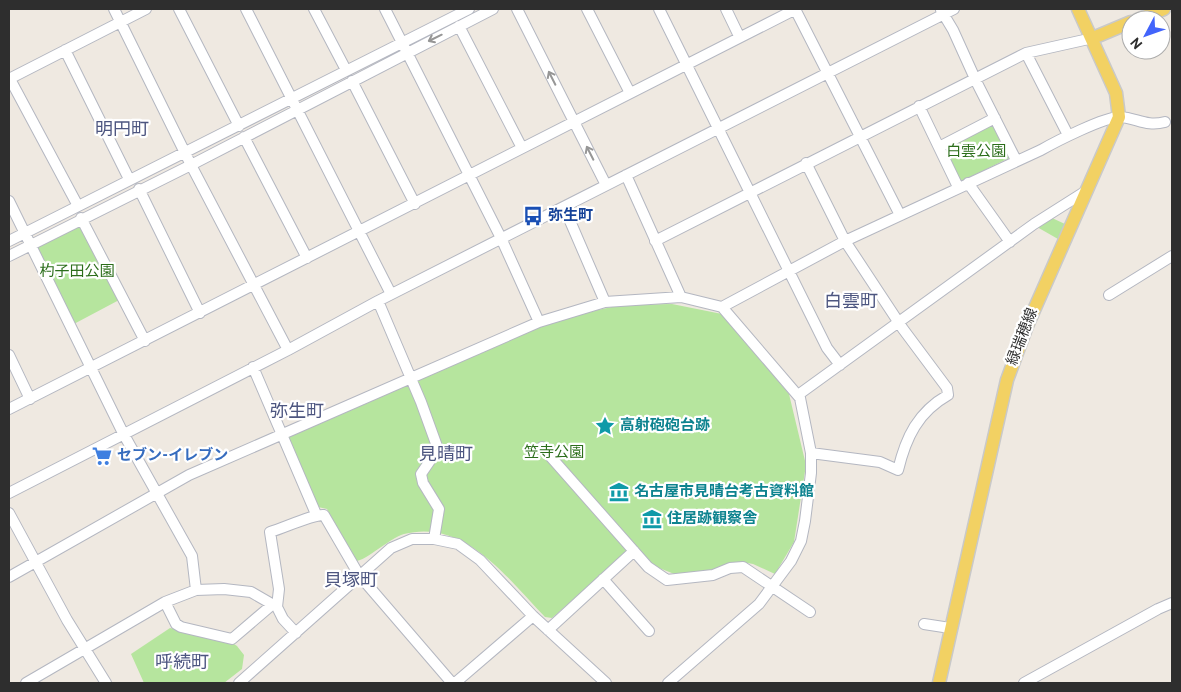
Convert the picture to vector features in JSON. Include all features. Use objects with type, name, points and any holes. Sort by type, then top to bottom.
[{"type":"main road","name":"緑瑞穂線","points":[[939,683],[1007,380],[1026,326],[1118,116],[1116,93],[1093,38],[1078,9]]},
{"type":"main road","points":[[1093,38],[1121,26]]},
{"type":"street","points":[[114,9],[191,165],[288,350]]},
{"type":"street","points":[[78,206],[9,79],[146,9]]},
{"type":"street","points":[[179,9],[239,126]]},
{"type":"street","points":[[246,9],[391,294]]},
{"type":"street","points":[[314,9],[346,70]]},
{"type":"street","points":[[385,9],[501,238],[539,322]]},
{"type":"street","points":[[9,241],[470,9]]},
{"type":"street","points":[[9,256],[139,189],[191,165],[407,52],[455,17],[493,9]]},
{"type":"street","points":[[517,9],[606,185]]},
{"type":"street","points":[[588,9],[630,93]]},
{"type":"street","points":[[659,9],[827,348],[840,366]]},
{"type":"street","points":[[726,9],[739,36]]},
{"type":"street","points":[[9,409],[91,369],[795,9],[900,215]]},
{"type":"street","points":[[9,492],[288,350],[391,294],[827,73],[942,11],[954,9]]},
{"type":"street","points":[[942,11],[1016,160]]},
{"type":"street","points":[[455,17],[522,148]]},
{"type":"street","points":[[655,241],[918,106],[1026,53],[1093,38]]},
{"type":"street","points":[[66,50],[129,179]]},
{"type":"street","points":[[1026,53],[1068,135]]},
{"type":"street","points":[[352,81],[415,204]]},
{"type":"street","points":[[918,106],[939,147],[963,185],[1010,242]]},
{"type":"street","points":[[722,307],[845,241],[1041,150],[1068,135],[1118,116],[1155,125],[1165,122]]},
{"type":"street","points":[[939,147],[995,118]]},
{"type":"street","points":[[244,137],[307,258]]},
{"type":"street","points":[[806,163],[845,241],[899,322],[947,388],[948,394],[926,410],[911,429],[898,470],[880,462],[811,453]]},
{"type":"street","points":[[626,175],[680,297]]},
{"type":"street","points":[[139,189],[200,313]]},
{"type":"street","points":[[798,395],[1010,242],[1086,191]]},
{"type":"street","points":[[9,201],[123,433],[192,556],[196,590]]},
{"type":"street","points":[[564,207],[605,302]]},
{"type":"street","points":[[81,218],[145,341]]},
{"type":"street","points":[[1109,295],[1172,256]]},
{"type":"street","points":[[9,577],[189,475],[539,322],[605,302],[680,297],[722,307],[798,395],[811,453],[811,473],[801,541],[791,561],[759,604],[668,683]]},
{"type":"street","points":[[378,301],[411,378],[438,449],[421,474],[423,483],[439,509],[434,539]]},
{"type":"street","points":[[9,355],[30,399]]},
{"type":"street","points":[[253,367],[316,514]]},
{"type":"street","points":[[542,447],[648,567],[667,580],[713,575],[730,568],[743,567],[810,612]]},
{"type":"street","points":[[9,513],[67,620],[106,683]]},
{"type":"street","points":[[165,602],[176,624],[181,627],[232,640],[275,606],[278,589],[270,532],[292,526],[316,514],[324,515],[359,576],[454,683],[533,616]]},
{"type":"street","points":[[239,683],[391,548],[412,539],[434,539],[458,544],[466,549],[480,560],[533,616],[606,683]]},
{"type":"street","points":[[548,630],[634,551]]},
{"type":"street","points":[[603,579],[649,631]]},
{"type":"street","points":[[26,683],[165,602],[196,590],[224,589],[252,592],[275,606],[283,619],[296,633]]},
{"type":"street","points":[[1024,683],[1172,603]]},
{"type":"street","points":[[924,624],[950,628]]},
{"type":"green space","name":"白雲公園","points":[[993,122],[1011,157],[958,183],[941,148]]},
{"type":"green space","points":[[1052,218],[1065,224],[1058,239],[1037,227]]},
{"type":"green space","name":"杓子田公園","points":[[80,219],[121,299],[72,325],[32,245]]},
{"type":"green space","name":"笠寺公園","points":[[672,304],[722,314],[789,394],[806,465],[794,542],[775,574],[753,564],[742,562],[682,577],[654,566],[634,546],[552,618],[545,617],[483,555],[466,543],[447,535],[426,531],[404,534],[391,540],[365,558],[355,561],[327,509],[318,507],[287,439],[288,435],[541,326],[579,314],[621,305]]},
{"type":"green space","points":[[170,628],[231,642],[244,655],[242,669],[224,683],[144,683],[131,654]]},
{"type":"place","name":"弥生町","points":[[533,216]]},
{"type":"place","name":"高射砲砲台跡","points":[[605,426]]},
{"type":"place","name":"セブン-イレブン","points":[[102,456]]},
{"type":"place","name":"名古屋市見晴台考古資料館","points":[[619,492]]},
{"type":"place","name":"住居跡観察舎","points":[[652,519]]},
{"type":"district","name":"明円町","points":[[122,130]]},
{"type":"district","name":"白雲町","points":[[851,302]]},
{"type":"district","name":"弥生町","points":[[297,412]]},
{"type":"district","name":"見晴町","points":[[446,455]]},
{"type":"district","name":"貝塚町","points":[[351,581]]},
{"type":"district","name":"呼続町","points":[[182,663]]}]
